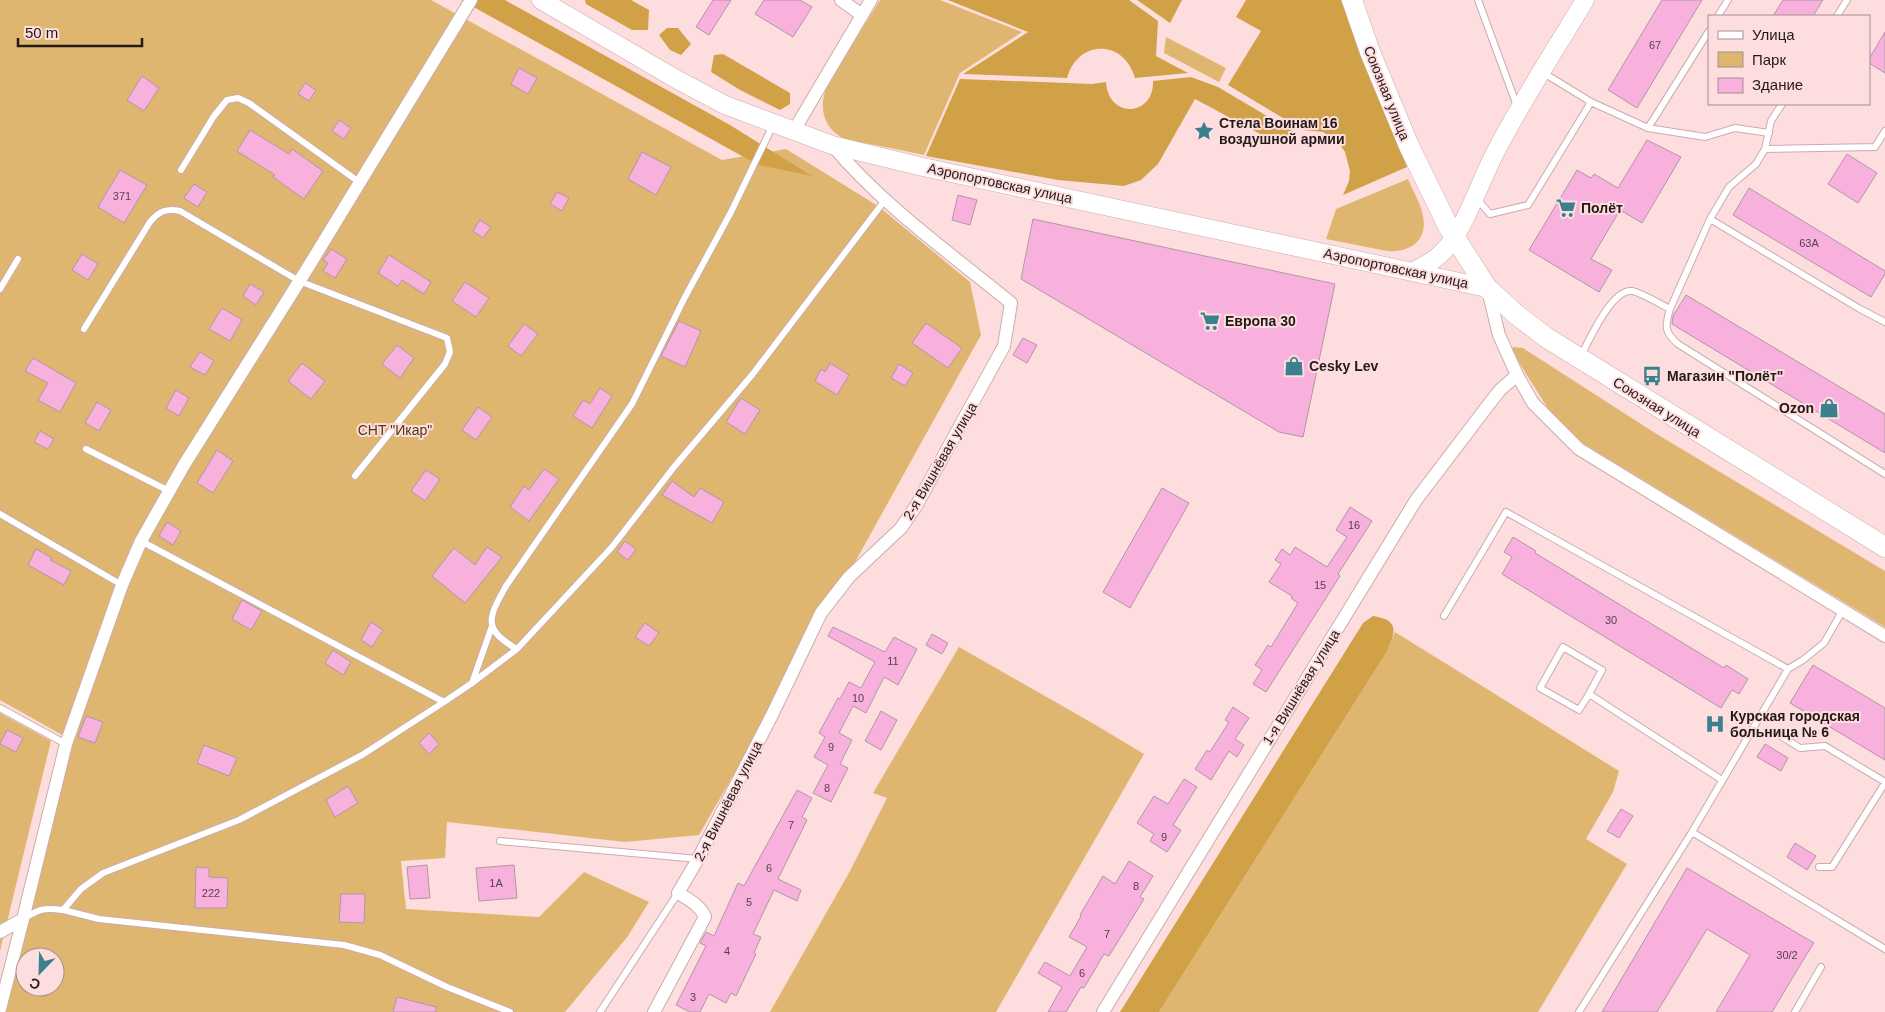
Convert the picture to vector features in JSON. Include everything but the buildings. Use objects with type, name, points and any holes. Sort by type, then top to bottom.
[{"type":"main road","name":"Союзная улица","points":[[1352,0],[1370,52],[1409,146],[1455,237],[1488,288],[1518,316],[1547,338],[1885,547]]},
{"type":"street","points":[[0,1009],[66,744],[122,585],[141,541],[169,491],[471,0]]},
{"type":"street","name":"Аэропортовская улица","points":[[541,0],[717,100],[793,132],[832,145],[922,167],[1488,288]]},
{"type":"street","points":[[841,0],[862,15]]},
{"type":"street","points":[[793,132],[871,0]]},
{"type":"street","points":[[1412,272],[1439,256],[1455,237],[1494,153],[1518,109],[1585,0]]},
{"type":"street","name":"2-я Вишнёвая улица","points":[[678,893],[698,859],[772,715],[821,613],[849,577],[901,528],[916,506],[1004,346],[1011,303],[885,200],[855,173],[832,145]]},
{"type":"street","points":[[1488,288],[1499,335],[1517,375],[1534,403],[1579,449],[1885,636]]},
{"type":"street","name":"1-я Вишнёвая улица","points":[[1103,1012],[1416,500],[1491,402],[1517,375]]},
{"type":"street","points":[[654,1012],[705,917],[702,910],[696,904],[678,893]]},
{"type":"street","points":[[0,932],[23,919]]},
{"type":"lane","points":[[1478,0],[1518,109]]},
{"type":"lane","points":[[1719,15],[1728,0]]},
{"type":"lane","points":[[1838,15],[1847,0]]},
{"type":"lane","points":[[1648,128],[1708,33]]},
{"type":"lane","points":[[1542,72],[1590,102],[1648,128],[1705,138],[1735,128],[1769,133]]},
{"type":"lane","points":[[181,170],[214,116],[227,100],[238,98],[249,103],[359,182]]},
{"type":"lane","points":[[1474,196],[1490,214],[1528,205],[1590,102]]},
{"type":"lane","points":[[1781,105],[1771,121],[1765,149],[1756,164],[1729,187],[1710,219],[1670,309],[1666,325],[1670,337],[1678,344],[1885,474]]},
{"type":"lane","points":[[472,683],[492,626],[492,615],[506,586],[632,404],[774,124]]},
{"type":"lane","points":[[1765,149],[1875,147],[1885,131]]},
{"type":"lane","points":[[63,910],[81,889],[103,873],[239,820],[362,755],[472,683],[517,649],[612,547],[674,468],[752,375],[885,200]]},
{"type":"lane","points":[[84,330],[150,222],[162,211],[171,209],[180,211],[299,282],[447,338],[450,352],[445,364],[355,476]]},
{"type":"lane","points":[[1710,219],[1885,322]]},
{"type":"lane","points":[[0,289],[18,259]]},
{"type":"lane","points":[[1579,358],[1610,304],[1626,292],[1633,291],[1670,309]]},
{"type":"lane","points":[[86,449],[169,491]]},
{"type":"lane","points":[[1444,616],[1506,512],[1788,669]]},
{"type":"lane","points":[[0,514],[122,585]]},
{"type":"lane","points":[[141,541],[444,702]]},
{"type":"lane","points":[[1579,1012],[1692,832],[1788,669],[1824,643],[1843,610]]},
{"type":"lane","points":[[492,626],[501,640],[517,649]]},
{"type":"lane","points":[[1564,647],[1602,670],[1589,694],[1578,710],[1540,688],[1564,647]]},
{"type":"lane","points":[[1589,694],[1722,780]]},
{"type":"lane","points":[[0,708],[66,744]]},
{"type":"lane","points":[[1778,734],[1800,748],[1825,746],[1885,782],[1832,867],[1819,867]]},
{"type":"lane","points":[[1692,832],[1885,949]]},
{"type":"lane","points":[[500,841],[698,859]]},
{"type":"lane","points":[[600,1012],[678,893]]},
{"type":"lane","points":[[23,919],[36,910],[46,908],[99,919],[344,944],[380,955],[447,987],[510,1012]]},
{"type":"lane","points":[[1795,1012],[1821,967]]},
{"type":"green space","name":"СНТ \"Икар\"","points":[[0,0],[431,0],[722,160],[786,149],[878,206],[970,282],[981,335],[844,582],[699,835],[625,842],[447,822],[445,858],[401,861],[406,909],[539,917],[584,872],[649,902],[628,936],[565,1012],[5,1012],[15,971],[15,997],[65,997],[65,947],[21,947],[71,740],[0,700]]},
{"type":"green space","points":[[880,0],[940,0],[1022,32],[960,73],[924,155],[845,139],[831,129],[824,116],[823,100],[828,84]]},
{"type":"green space","points":[[1166,37],[1226,68],[1219,82],[1164,53]]},
{"type":"green space","points":[[1408,179],[1419,202],[1424,225],[1420,239],[1415,244],[1403,250],[1387,251],[1326,239],[1336,209]]},
{"type":"green space","points":[[1513,347],[1523,348],[1655,433],[1885,571],[1885,627],[1574,438],[1554,418],[1513,353]]},
{"type":"green space","points":[[1395,632],[1619,771],[1613,792],[1586,839],[1627,864],[1538,1012],[1159,1012],[1386,653]]},
{"type":"green space","points":[[959,647],[1144,754],[996,1012],[770,1012],[850,871],[887,798],[873,793]]},
{"type":"green space","points":[[0,713],[51,741],[0,951]]},
{"type":"shaded area","points":[[461,0],[505,0],[730,125],[812,176],[758,165]]},
{"type":"shaded area","points":[[585,0],[631,0],[649,10],[648,30],[632,30],[586,4]]},
{"type":"shaded area","points":[[948,0],[1129,0],[1158,21],[1156,56],[1188,73],[1135,78],[1129,65],[1121,56],[1112,51],[1101,49],[1090,51],[1081,56],[1073,65],[1067,78],[963,74],[1028,32]]},
{"type":"shaded area","points":[[1137,0],[1182,0],[1170,23]]},
{"type":"shaded area","points":[[1246,0],[1341,0],[1407,167],[1343,195],[1349,181],[1350,171],[1345,152],[1339,143],[1323,132],[1303,130],[1228,85],[1261,31],[1236,17]]},
{"type":"shaded area","points":[[667,28],[678,28],[691,44],[681,55],[670,50],[659,35]]},
{"type":"shaded area","points":[[723,54],[790,93],[790,104],[780,110],[740,90],[711,72],[714,55]]},
{"type":"shaded area","points":[[1191,77],[1218,87],[1294,132],[1277,143],[1195,99],[1158,164],[1141,180],[1124,186],[1058,180],[926,156],[960,79],[1092,84],[1106,82],[1114,103],[1131,109],[1139,107],[1146,102],[1151,93],[1153,81]]},
{"type":"shaded area","points":[[1373,616],[1382,618],[1392,624],[1392,639],[1386,653],[1159,1012],[1120,1012],[1363,623]]},
{"type":"place","name":"Стела Воинам 16 воздушной армии","points":[[1204,131]]},
{"type":"place","name":"Полёт","points":[[1566,208]]},
{"type":"place","name":"Европа 30","points":[[1210,321]]},
{"type":"place","name":"Cesky Lev","points":[[1294,366]]},
{"type":"place","name":"Магазин \"Полёт\"","points":[[1652,376]]},
{"type":"place","name":"Ozon","points":[[1829,408]]},
{"type":"place","name":"Курская городская больница № 6","points":[[1715,724]]}]
